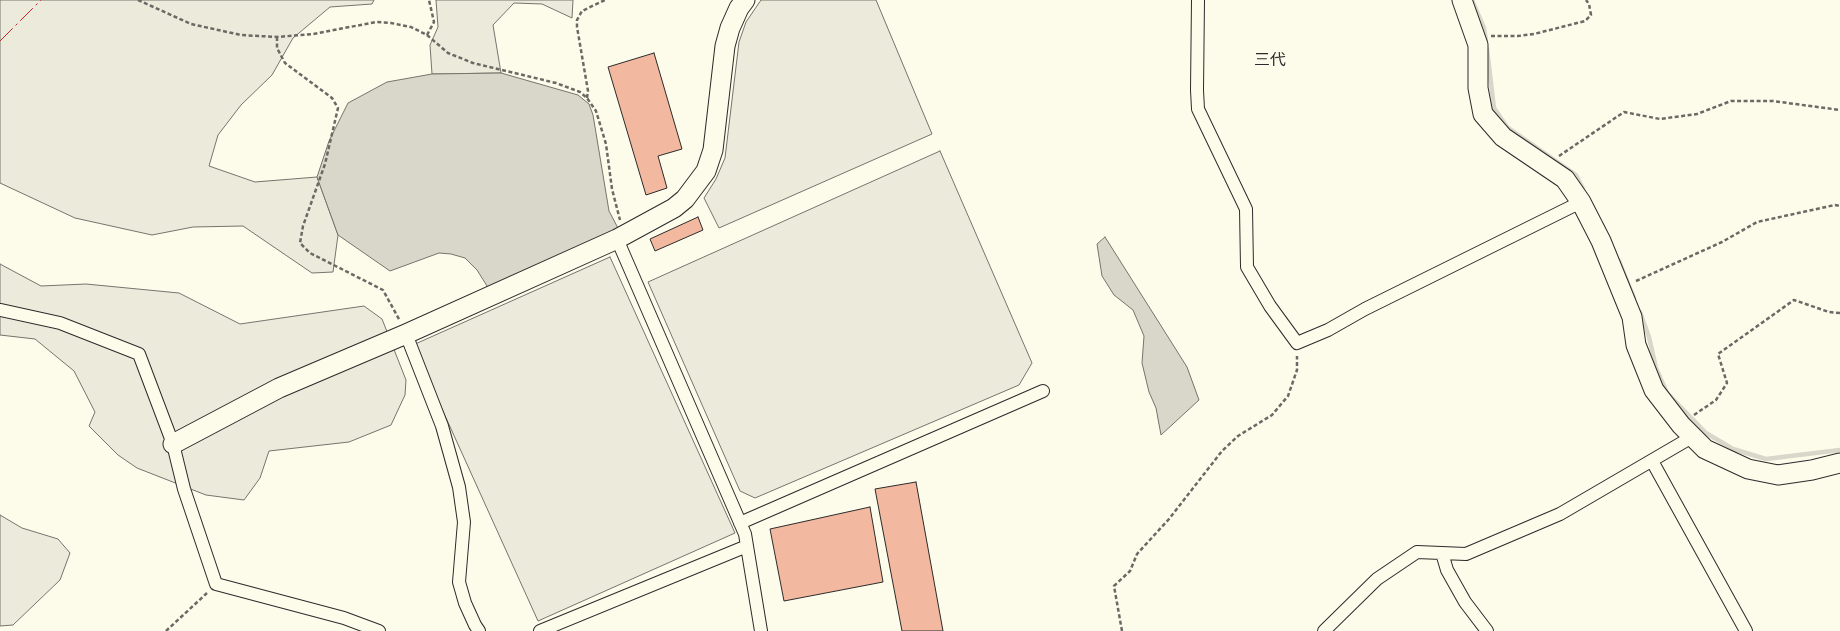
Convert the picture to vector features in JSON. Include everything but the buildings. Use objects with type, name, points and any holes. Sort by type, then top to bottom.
[{"type":"street","points":[[173,444],[278,388],[406,334],[622,236],[674,208],[685,199],[706,171],[713,150],[725,46],[730,28],[739,8],[745,0]]},
{"type":"street","points":[[1198,0],[1196,90],[1198,109],[1246,209],[1247,267],[1270,306],[1296,342],[1328,330],[1365,309],[1582,202]]},
{"type":"street","points":[[1462,0],[1478,45],[1478,88],[1483,114],[1503,137],[1566,179],[1582,202],[1621,288],[1632,317],[1636,345],[1654,390],[1686,431],[1705,449],[1748,469],[1778,475],[1812,470],[1840,463]]},
{"type":"street","points":[[622,236],[745,534],[762,631]]},
{"type":"street","points":[[1,310],[60,323],[139,354],[173,444],[184,489],[216,584],[344,618],[379,631]]},
{"type":"street","points":[[406,334],[442,426],[459,486],[464,522],[459,582],[465,603],[479,631]]},
{"type":"street","points":[[740,523],[1043,391]]},
{"type":"street","points":[[1324,631],[1377,579],[1417,552],[1466,554],[1560,514],[1652,461],[1686,431]]},
{"type":"street","points":[[1652,461],[1746,631]]},
{"type":"street","points":[[540,631],[747,546]]},
{"type":"street","points":[[1442,553],[1447,570],[1465,602],[1487,631]]},
{"type":"path","points":[[138,0],[191,24],[241,35],[277,37],[321,33],[376,22],[411,27],[427,35],[448,54],[464,60],[556,83],[580,92],[596,111],[606,144],[612,189],[622,236]]},
{"type":"path","points":[[427,35],[434,22],[429,0]]},
{"type":"path","points":[[587,98],[588,91],[577,20],[582,12],[605,0]]},
{"type":"path","points":[[1475,38],[1534,34],[1585,21],[1591,15],[1586,0]]},
{"type":"path","points":[[277,37],[277,48],[285,63],[332,98],[338,108],[325,164],[303,226],[300,243],[310,253],[383,290],[406,334]]},
{"type":"path","points":[[1546,166],[1624,112],[1660,119],[1698,114],[1731,101],[1774,101],[1840,110]]},
{"type":"path","points":[[1621,288],[1722,242],[1757,222],[1835,205],[1840,206]]},
{"type":"path","points":[[1686,431],[1716,400],[1727,383],[1718,354],[1794,300],[1829,312],[1840,313]]},
{"type":"path","points":[[1122,631],[1114,586],[1130,571],[1137,554],[1169,519],[1222,451],[1238,436],[1272,414],[1288,396],[1298,370],[1296,342]]},
{"type":"path","points":[[166,631],[216,584]]},
{"type":"shaded area","points":[[0,0],[374,0],[372,4],[330,7],[293,38],[272,75],[241,105],[218,135],[209,166],[255,182],[317,177],[338,235],[333,272],[312,273],[243,226],[193,227],[152,235],[75,218],[0,183]]},
{"type":"shaded area","points":[[436,0],[573,0],[572,18],[542,4],[514,3],[493,25],[501,73],[432,74],[430,45],[438,27]]},
{"type":"shaded area","points":[[761,0],[876,0],[932,134],[719,228],[704,198],[716,179],[725,158],[739,42],[746,22]]},
{"type":"shaded area","points":[[501,73],[578,95],[589,104],[593,115],[609,211],[619,230],[485,294],[487,286],[477,270],[465,258],[439,253],[390,271],[338,235],[317,177],[329,141],[348,103],[387,82],[432,74]]},
{"type":"shaded area","points":[[940,151],[1032,363],[1019,385],[755,498],[740,491],[648,282]]},
{"type":"shaded area","points":[[1105,237],[1187,367],[1199,400],[1161,435],[1156,408],[1149,392],[1142,363],[1144,336],[1133,310],[1114,295],[1102,276],[1097,244]]},
{"type":"shaded area","points":[[610,257],[735,533],[538,621],[413,345]]},
{"type":"shaded area","points":[[0,264],[41,286],[86,284],[179,293],[240,324],[364,306],[382,319],[406,380],[405,395],[391,425],[349,442],[269,451],[260,478],[244,500],[206,495],[137,468],[118,455],[89,426],[95,412],[74,371],[35,339],[0,335]]},
{"type":"shaded area","points":[[0,515],[22,528],[58,539],[70,553],[60,580],[13,625],[0,626]]},
{"type":"waterway","points":[[1472,0],[1484,28],[1486,41]]},
{"type":"waterway","points":[[1487,49],[1494,108],[1507,127],[1576,175],[1583,189]]},
{"type":"waterway","points":[[1619,261],[1634,298]]},
{"type":"waterway","points":[[1640,312],[1649,337],[1656,368],[1667,393],[1706,433],[1733,449],[1766,459],[1840,450]]},
{"type":"power","points":[[0,41],[41,0]]},
{"type":"district","name":"三代","points":[[1270,60]]}]
